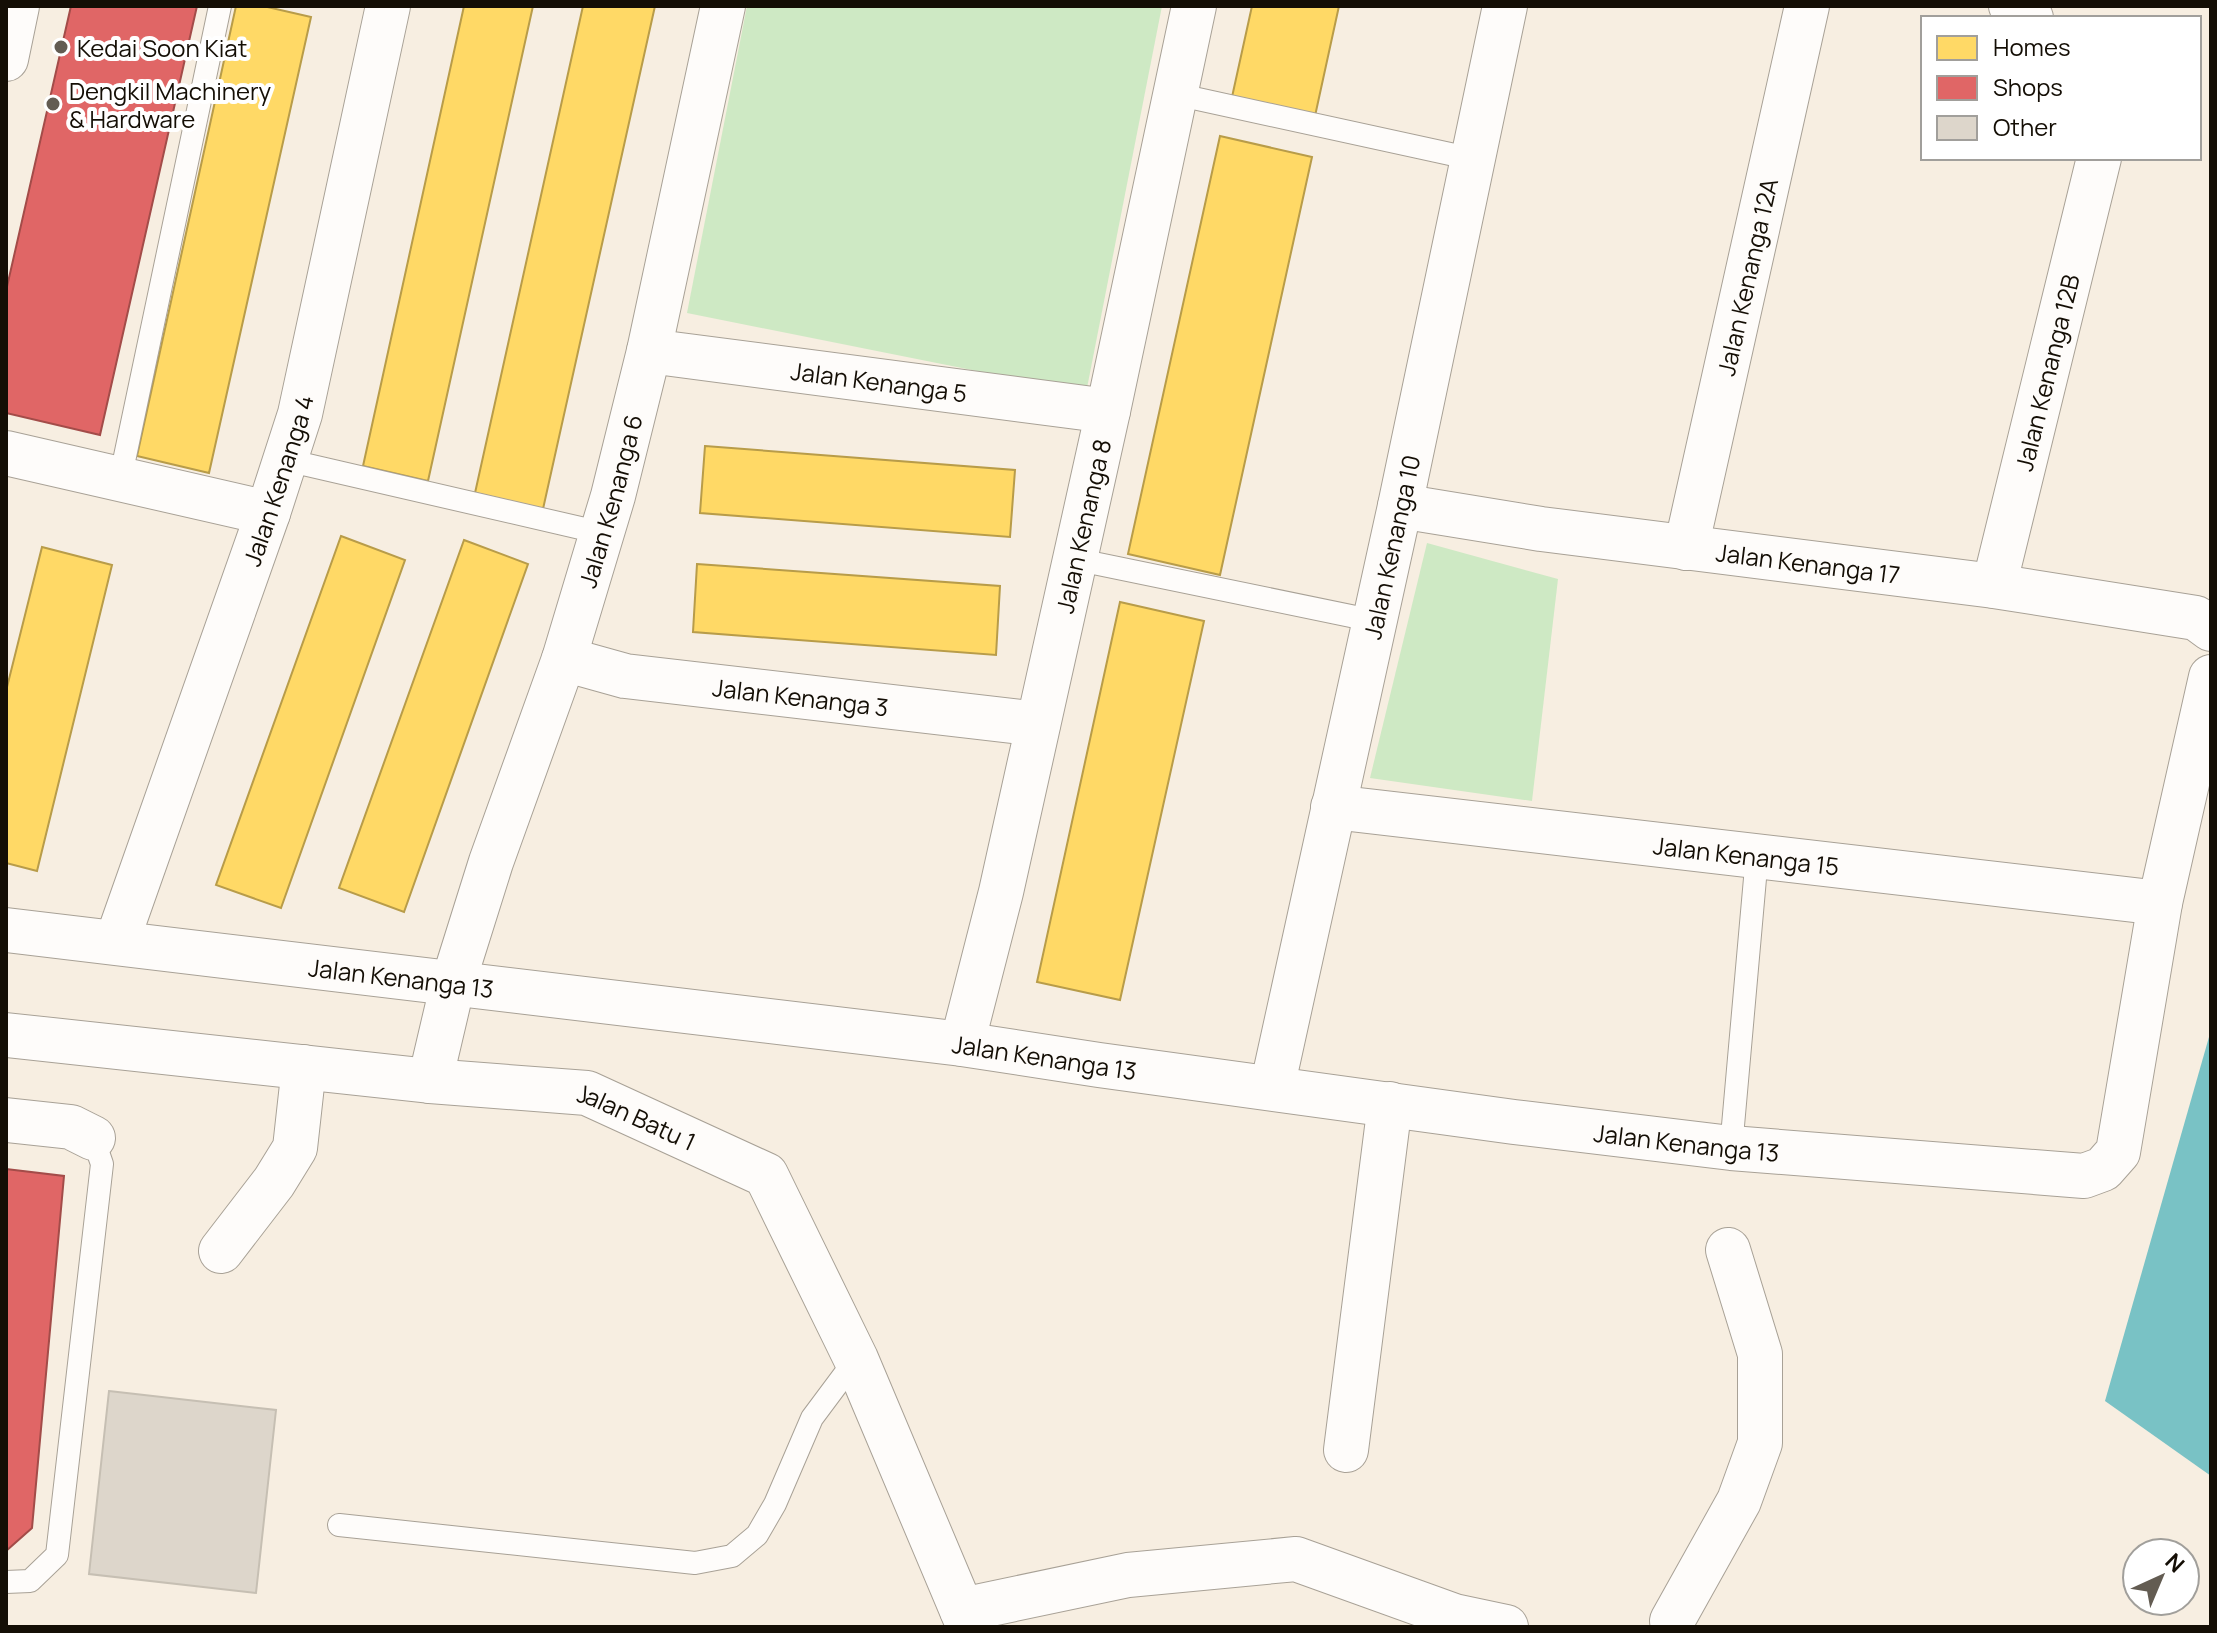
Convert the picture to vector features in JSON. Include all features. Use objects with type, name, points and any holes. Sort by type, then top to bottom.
[{"type":"street","points":[[6,59],[17,6]]},
{"type":"street","name":"Jalan Kenanga 4","points":[[117,941],[300,414],[387,6]]},
{"type":"street","name":"Jalan Kenanga 6","points":[[430,1081],[453,983],[491,862],[564,659],[602,533],[649,351],[723,6]]},
{"type":"street","name":"Jalan Kenanga 8","points":[[962,1044],[1001,892],[1194,6]]},
{"type":"street","name":"Jalan Kenanga 10","points":[[1272,1088],[1400,506],[1505,6]]},
{"type":"street","name":"Jalan Kenanga 12A","points":[[1686,548],[1807,6]]},
{"type":"street","name":"Jalan Kenanga 12B","points":[[1994,586],[2099,160]]},
{"type":"street","name":"Jalan Kenanga 5","points":[[649,351],[1108,411]]},
{"type":"street","points":[[6,453],[268,513]]},
{"type":"street","name":"Jalan Kenanga 17","points":[[1400,506],[1541,529],[1994,586],[2196,618],[2211,629]]},
{"type":"street","name":"Jalan Kenanga 3","points":[[564,659],[625,676],[1038,724]]},
{"type":"street","points":[[2160,903],[2211,677]]},
{"type":"street","name":"Jalan Kenanga 15","points":[[1333,807],[2160,903]]},
{"type":"street","name":"Jalan Kenanga 13","points":[[6,930],[962,1044],[1099,1065],[1731,1148],[2084,1176],[2103,1169],[2118,1152],[2160,903]]},
{"type":"street","name":"Jalan Batu 1","points":[[6,1035],[430,1081],[587,1093],[766,1175],[856,1359],[965,1619]]},
{"type":"street","points":[[221,1251],[274,1182],[295,1148],[304,1067]]},
{"type":"street","points":[[1346,1450],[1390,1104]]},
{"type":"street","points":[[6,1120],[71,1127],[93,1138]]},
{"type":"street","points":[[1671,1625],[1739,1501],[1760,1443],[1760,1354],[1728,1250]]},
{"type":"street","points":[[965,1619],[1128,1575],[1296,1559],[1454,1616],[1506,1627]]},
{"type":"lane","points":[[120,480],[220,6]]},
{"type":"lane","points":[[1175,94],[1473,159]]},
{"type":"lane","points":[[286,460],[602,533]]},
{"type":"lane","points":[[1074,559],[1375,621]]},
{"type":"lane","points":[[1731,1148],[1757,856]]},
{"type":"lane","points":[[6,1582],[30,1581],[57,1555],[102,1164],[93,1138]]},
{"type":"lane","points":[[339,1525],[695,1563],[732,1556],[757,1535],[775,1504],[812,1418],[856,1359]]},
{"type":"green space","points":[[747,6],[1162,6],[1086,393],[687,313]]},
{"type":"green space","points":[[1427,543],[1558,579],[1532,801],[1370,778]]},
{"type":"water","points":[[2211,1030],[2211,1476],[2105,1401]]},
{"type":"building: Homes","points":[[236,6],[263,6],[311,17],[209,473],[137,456]]},
{"type":"building: Homes","points":[[464,6],[533,6],[428,481],[363,466]]},
{"type":"building: Homes","points":[[583,6],[655,6],[543,509],[475,493]]},
{"type":"building: Homes","points":[[1252,6],[1339,6],[1315,116],[1232,97]]},
{"type":"building: Homes","points":[[1220,136],[1312,157],[1220,575],[1128,554]]},
{"type":"building: Homes","points":[[705,446],[1015,470],[1010,537],[700,513]]},
{"type":"building: Homes","points":[[341,536],[405,560],[281,908],[216,885]]},
{"type":"building: Homes","points":[[464,540],[528,564],[404,912],[339,888]]},
{"type":"building: Homes","points":[[42,547],[112,565],[37,871],[6,863],[6,691]]},
{"type":"building: Homes","points":[[697,564],[1000,586],[996,655],[693,632]]},
{"type":"building: Homes","points":[[1120,602],[1204,621],[1120,1000],[1037,982]]},
{"type":"building: Shops","points":[[71,6],[197,6],[100,435],[6,413],[6,291]]},
{"type":"building: Shops","points":[[6,1169],[64,1176],[32,1528],[6,1551]]},
{"type":"building: Other","points":[[109,1391],[276,1410],[256,1593],[89,1574]]},
{"type":"place","name":"Kedai Soon Kiat","points":[[61,47]]},
{"type":"place","name":"Dengkil Machinery & Hardware","points":[[53,104]]}]
